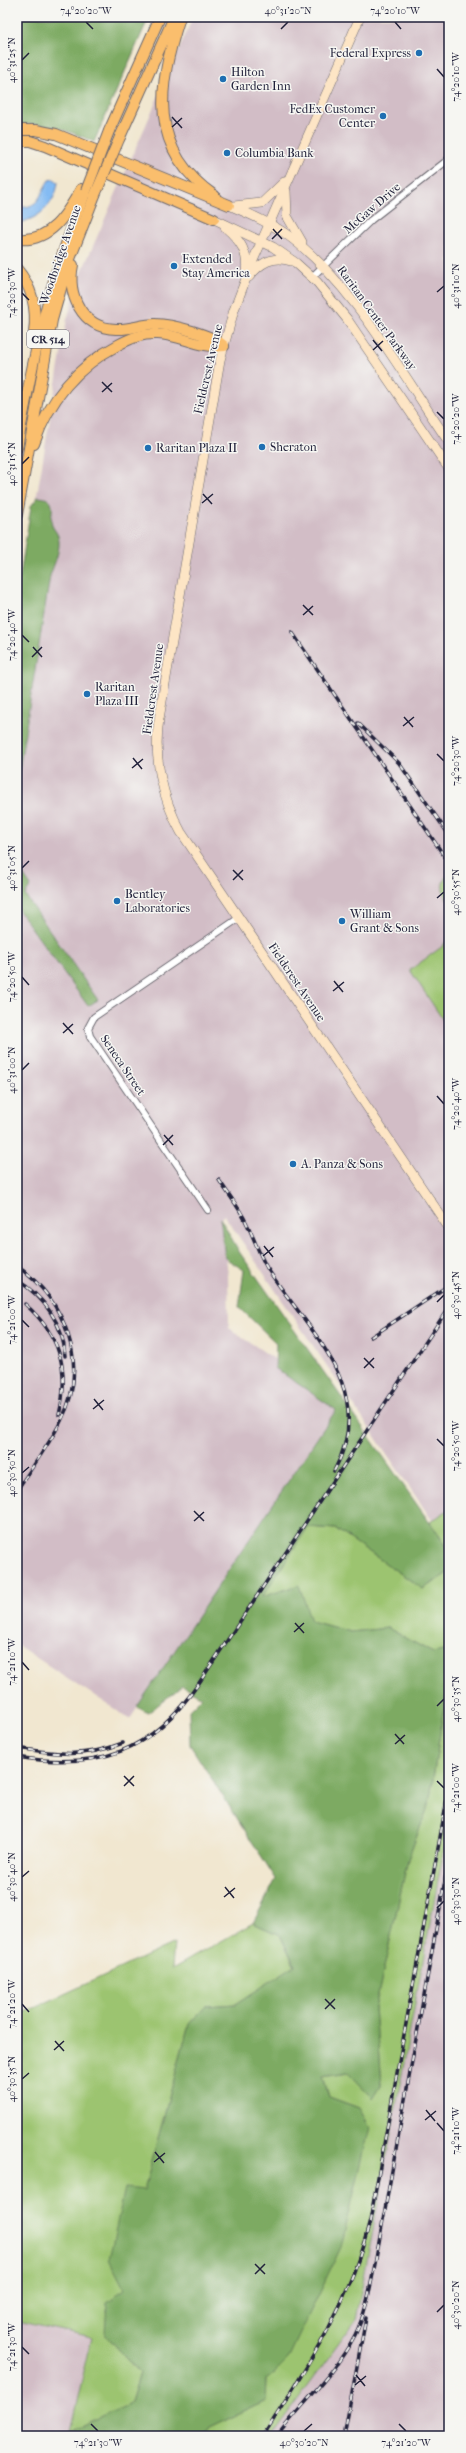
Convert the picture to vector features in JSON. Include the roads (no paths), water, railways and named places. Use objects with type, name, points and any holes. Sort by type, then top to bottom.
[{"type":"main road","name":"Woodbridge Avenue","points":[[17,448],[26,397],[51,289],[109,132],[160,17]]},
{"type":"main road","name":"Woodbridge Avenue","points":[[17,515],[53,315],[72,253],[87,192],[120,137],[174,17]]},
{"type":"main road","points":[[180,17],[168,58],[164,81],[163,103],[167,134],[176,157],[190,176],[229,205]]},
{"type":"main road","points":[[17,130],[36,130],[56,134],[229,205]]},
{"type":"main road","points":[[17,141],[30,141],[45,146],[214,220]]},
{"type":"main road","points":[[17,239],[36,237],[56,227],[87,192]]},
{"type":"main road","points":[[87,192],[80,237],[71,274],[73,295],[83,314],[94,323],[112,329],[149,324],[165,325],[210,337],[224,346]]},
{"type":"main road","points":[[17,269],[30,290],[35,312],[26,397]]},
{"type":"main road","points":[[22,488],[34,443],[48,412],[68,382],[95,359],[134,337],[148,334],[164,334],[210,346],[224,346]]},
{"type":"street","points":[[312,256],[296,234],[287,216],[285,197],[289,179],[360,17]]},
{"type":"street","name":"McGaw Drive","points":[[312,277],[371,220],[449,159]]},
{"type":"street","points":[[229,205],[253,205],[266,201],[285,182],[295,166]]},
{"type":"street","name":"Fieldcrest Avenue","points":[[289,179],[243,286],[224,346],[211,404],[159,719],[157,745],[161,777],[173,817],[239,918],[449,1228]]},
{"type":"street","name":"Raritan Center Parkway","points":[[229,205],[288,235],[324,266],[354,303],[449,442]]},
{"type":"street","points":[[214,220],[234,236],[244,250],[247,263],[243,286]]},
{"type":"street","name":"Raritan Center Parkway","points":[[214,220],[262,241],[296,263],[312,277],[347,319],[449,469]]},
{"type":"street","points":[[243,286],[256,269],[267,261],[282,259],[296,263]]},
{"type":"street","name":"Seneca Street","points":[[208,1210],[90,1036],[88,1028],[94,1017],[239,918]]},
{"type":"water","points":[[54,179],[58,182],[57,190],[50,204],[45,210],[39,215],[17,223],[17,207],[30,206],[35,203],[41,196],[49,180]]},
{"type":"railway","points":[[292,632],[449,863]]},
{"type":"railway","points":[[358,723],[399,763],[449,835]]},
{"type":"railway","points":[[219,1180],[244,1218],[267,1268],[318,1338],[333,1362],[343,1387],[348,1414],[346,1441],[334,1471]]},
{"type":"railway","points":[[17,1266],[34,1280],[49,1297],[60,1315],[68,1335],[73,1356],[73,1378],[69,1399],[61,1421],[46,1447],[17,1490]]},
{"type":"railway","points":[[17,1280],[35,1294],[50,1312],[61,1333],[65,1356]]},
{"type":"railway","points":[[371,1337],[449,1285]]},
{"type":"railway","points":[[25,1304],[47,1328],[59,1354],[63,1383],[59,1415]]},
{"type":"railway","points":[[17,1757],[73,1761],[98,1758],[121,1751],[142,1741],[162,1726],[181,1707],[199,1683],[449,1307]]},
{"type":"railway","points":[[17,1748],[58,1753],[83,1753],[109,1748],[123,1743]]},
{"type":"railway","points":[[263,2436],[312,2359],[339,2308],[351,2281],[370,2221],[449,1788]]},
{"type":"railway","points":[[277,2436],[329,2375],[355,2335],[365,2309],[375,2264],[449,1858]]},
{"type":"railway","points":[[344,2436],[366,2318]]},
{"type":"place","name":"Federal Express","points":[[419,53]]},
{"type":"place","name":"Hilton Garden Inn","points":[[223,79]]},
{"type":"place","name":"FedEx Customer Center","points":[[383,116]]},
{"type":"place","name":"Columbia Bank","points":[[227,153]]},
{"type":"place","name":"Extended Stay America","points":[[174,266]]},
{"type":"place","name":"Sheraton","points":[[262,447]]},
{"type":"place","name":"Raritan Plaza II","points":[[148,448]]},
{"type":"place","name":"Raritan Plaza III","points":[[87,694]]},
{"type":"place","name":"Bentley Laboratories","points":[[117,901]]},
{"type":"place","name":"William Grant & Sons","points":[[342,921]]},
{"type":"place","name":"A. Panza & Sons","points":[[293,1164]]}]
